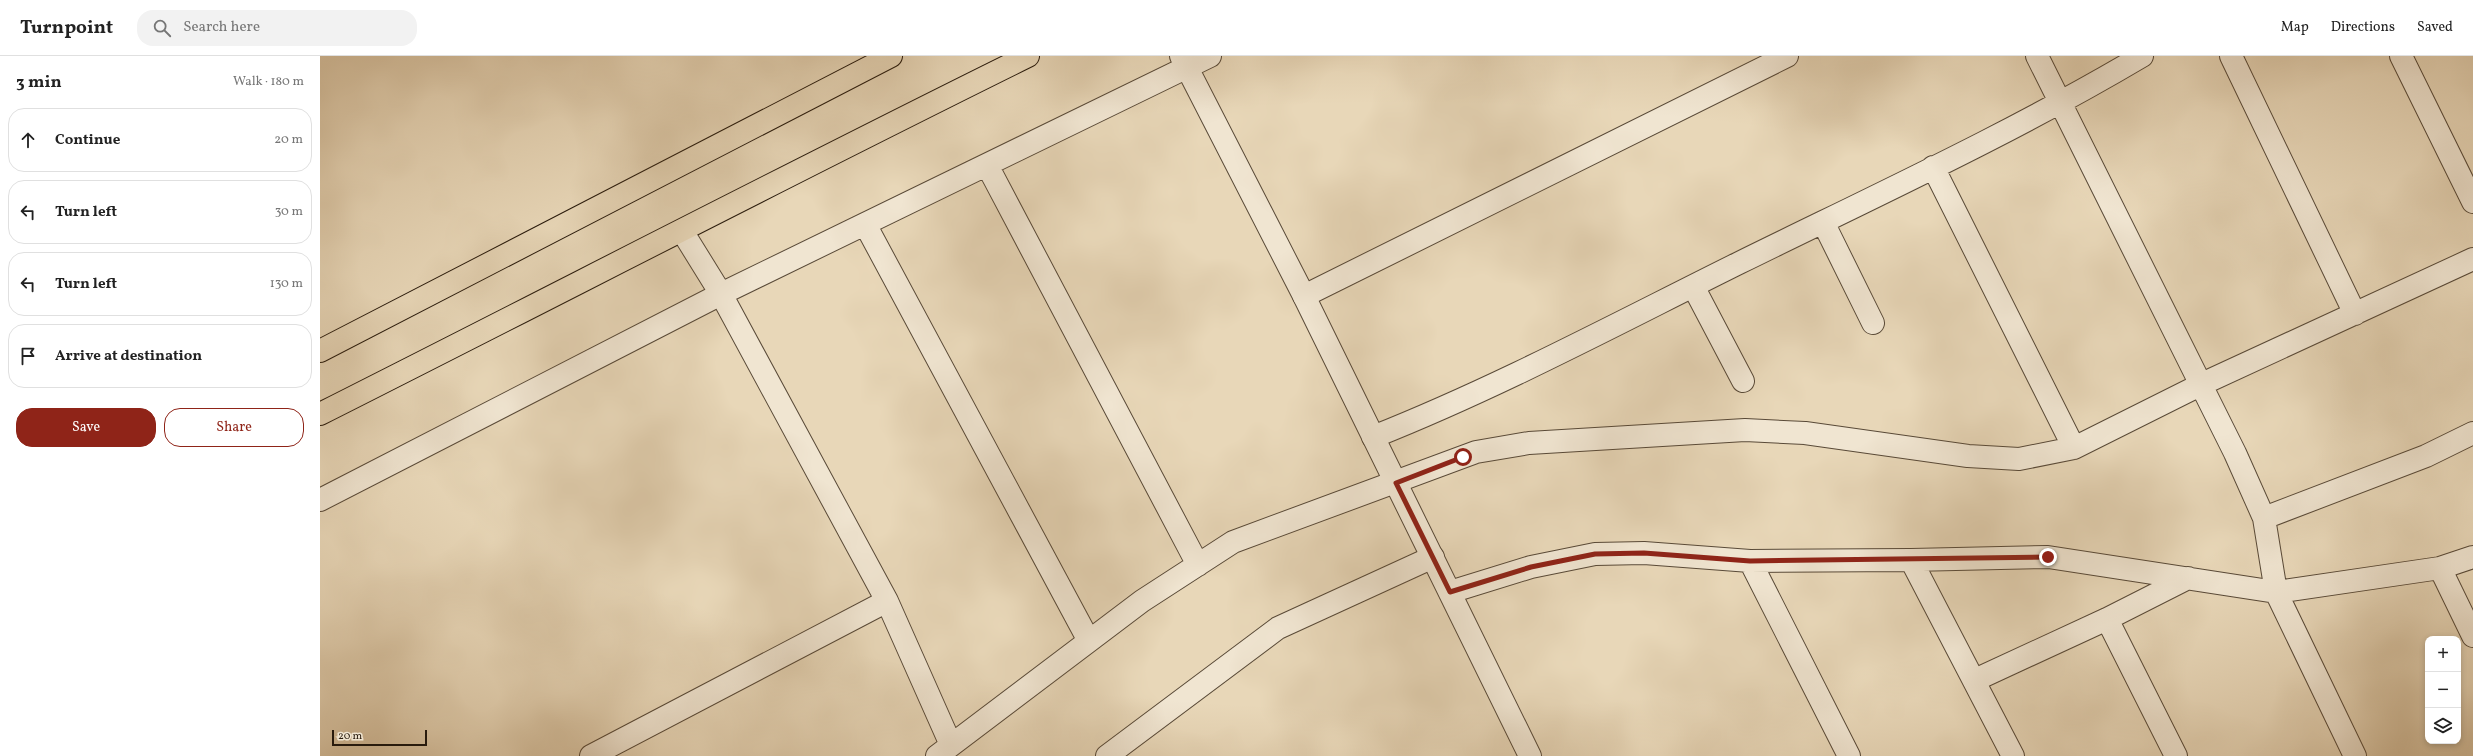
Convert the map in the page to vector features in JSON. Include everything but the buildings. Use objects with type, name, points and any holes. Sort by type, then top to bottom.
[{"type":"main road","points":[[320,351],[891,56]]},
{"type":"main road","points":[[320,414],[682,231],[757,190],[1028,56]]},
{"type":"street","points":[[320,500],[721,294],[987,164],[1184,62],[1210,56]]},
{"type":"street","points":[[1304,296],[1787,56]]},
{"type":"street","points":[[2037,56],[2202,384],[2266,525],[2275,582],[2354,756]]},
{"type":"street","points":[[1373,437],[1447,407],[1823,222],[2061,104],[2142,56]]},
{"type":"street","points":[[2230,56],[2355,314]]},
{"type":"street","points":[[2401,56],[2473,202]]},
{"type":"street","points":[[1184,62],[1304,296],[1530,756]]},
{"type":"street","points":[[987,164],[1198,565]]},
{"type":"street","points":[[1933,167],[2074,448]]},
{"type":"street","points":[[1823,222],[1873,323]]},
{"type":"street","points":[[866,224],[1089,641]]},
{"type":"street","points":[[682,231],[721,294],[887,601],[944,751],[1142,601],[1233,542],[1337,502],[1396,483],[1476,452],[1529,443],[1746,430],[1805,432],[1968,456],[2019,460],[2074,448],[2202,384],[2473,259]]},
{"type":"street","points":[[1693,286],[1743,381]]},
{"type":"street","points":[[2266,525],[2426,456],[2473,433]]},
{"type":"street","points":[[1450,592],[1531,567],[1595,554],[1644,553],[1750,561],[2048,557],[2188,578],[2275,582],[2440,568],[2473,557]]},
{"type":"street","points":[[1107,756],[1278,628],[1433,557]]},
{"type":"street","points":[[1911,560],[1975,680],[2013,756]]},
{"type":"street","points":[[1750,561],[1849,756]]},
{"type":"street","points":[[2440,568],[2473,636]]},
{"type":"street","points":[[1975,680],[2107,619],[2188,578]]},
{"type":"street","points":[[591,756],[887,601]]},
{"type":"street","points":[[2107,619],[2176,756]]},
{"type":"route","points":[[1463,457],[1396,483],[1450,592],[1531,567],[1595,554],[1644,553],[1750,561],[2048,557]]}]
